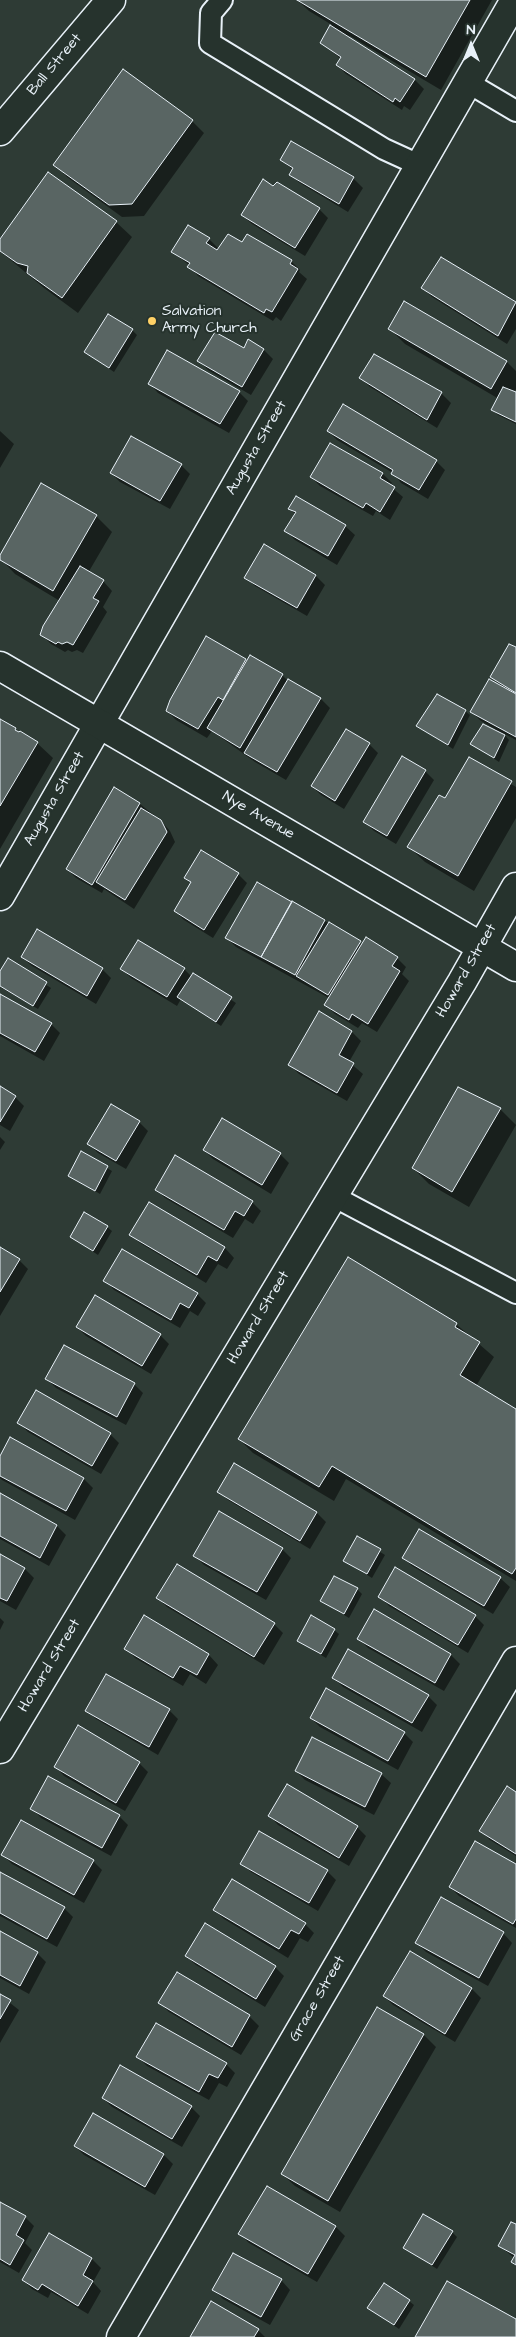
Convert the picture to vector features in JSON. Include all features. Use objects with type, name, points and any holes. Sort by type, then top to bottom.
[{"type":"street","name":"Ball Street","points":[[0,131],[111,0]]},
{"type":"street","name":"Augusta Street","points":[[0,896],[515,0]]},
{"type":"street","name":"Nye Avenue","points":[[0,666],[516,967]]},
{"type":"street","name":"Howard Street","points":[[0,1749],[333,1196],[516,887]]},
{"type":"street","name":"Grace Street","points":[[121,2337],[516,1661]]},
{"type":"lane","points":[[222,0],[211,13],[210,43],[384,149],[420,165]]},
{"type":"lane","points":[[468,82],[516,111]]},
{"type":"lane","points":[[333,1196],[516,1293]]},
{"type":"building","points":[[297,0],[470,0],[426,77]]},
{"type":"building","points":[[330,25],[415,79],[400,102],[395,98],[393,102],[336,65],[341,57],[320,43]]},
{"type":"building","points":[[123,69],[193,120],[132,204],[109,205],[53,165]]},
{"type":"building","points":[[291,141],[354,177],[339,204],[289,175],[293,168],[280,160]]},
{"type":"building","points":[[48,172],[117,221],[62,298],[27,273],[28,266],[17,263],[0,251],[0,239]]},
{"type":"building","points":[[263,179],[273,186],[277,182],[320,208],[295,248],[241,215]]},
{"type":"building","points":[[188,225],[210,238],[206,243],[217,250],[228,234],[242,242],[247,234],[292,260],[290,264],[298,269],[272,312],[266,309],[264,313],[187,267],[190,263],[171,252]]},
{"type":"building","points":[[441,257],[516,302],[498,336],[421,288]]},
{"type":"building","points":[[404,301],[507,361],[491,389],[388,329]]},
{"type":"building","points":[[108,314],[133,329],[109,368],[84,352]]},
{"type":"building","points":[[215,332],[244,348],[248,339],[264,349],[242,387],[197,361]]},
{"type":"building","points":[[167,350],[240,391],[220,424],[148,384]]},
{"type":"building","points":[[374,354],[442,392],[427,420],[359,378]]},
{"type":"building","points":[[503,387],[516,392],[516,422],[491,410]]},
{"type":"building","points":[[343,404],[437,460],[419,490],[391,474],[393,470],[327,431]]},
{"type":"building","points":[[131,436],[182,464],[160,501],[110,473]]},
{"type":"building","points":[[330,443],[383,473],[380,478],[395,487],[380,512],[366,503],[363,508],[310,477]]},
{"type":"building","points":[[41,483],[97,515],[53,591],[0,560],[0,555]]},
{"type":"building","points":[[296,496],[346,525],[328,556],[284,531],[296,512],[288,509]]},
{"type":"building","points":[[264,544],[316,575],[297,608],[244,578]]},
{"type":"building","points":[[80,566],[104,580],[93,598],[99,601],[73,645],[67,642],[62,644],[58,642],[56,644],[40,635],[43,626]]},
{"type":"building","points":[[206,636],[246,659],[223,700],[218,697],[198,729],[166,711],[170,700]]},
{"type":"building","points":[[509,644],[516,647],[516,693],[490,677]]},
{"type":"building","points":[[250,655],[283,674],[240,748],[207,728]]},
{"type":"building","points":[[288,679],[321,698],[277,772],[244,753]]},
{"type":"building","points":[[489,679],[516,694],[516,737],[470,712]]},
{"type":"building","points":[[437,694],[466,710],[448,745],[416,726]]},
{"type":"building","points":[[0,719],[16,728],[15,730],[38,742],[0,806]]},
{"type":"building","points":[[483,724],[505,735],[494,758],[470,744]]},
{"type":"building","points":[[346,729],[370,743],[335,801],[311,786]]},
{"type":"building","points":[[402,756],[426,770],[387,836],[363,822]]},
{"type":"building","points":[[469,757],[512,781],[458,876],[407,847],[439,795],[445,798]]},
{"type":"building","points":[[114,787],[140,803],[92,885],[66,869]]},
{"type":"building","points":[[141,808],[161,820],[167,832],[125,900],[96,882]]},
{"type":"building","points":[[201,850],[239,873],[204,930],[174,911],[191,882],[184,878]]},
{"type":"building","points":[[257,882],[292,902],[261,957],[225,938]]},
{"type":"building","points":[[292,901],[325,920],[295,975],[261,957]]},
{"type":"building","points":[[329,922],[361,941],[328,995],[296,976]]},
{"type":"building","points":[[37,929],[103,968],[87,996],[21,957]]},
{"type":"building","points":[[366,937],[398,957],[392,966],[400,971],[368,1024],[352,1014],[349,1020],[324,1005]]},
{"type":"building","points":[[138,940],[185,968],[167,997],[120,969]]},
{"type":"building","points":[[8,958],[47,982],[33,1006],[0,986],[0,971]]},
{"type":"building","points":[[193,973],[232,997],[216,1022],[177,997]]},
{"type":"building","points":[[0,994],[52,1023],[35,1052],[0,1033]]},
{"type":"building","points":[[319,1011],[352,1031],[339,1055],[354,1063],[337,1093],[288,1065]]},
{"type":"building","points":[[0,1086],[16,1096],[0,1122]]},
{"type":"building","points":[[458,1087],[501,1108],[452,1192],[412,1168]]},
{"type":"building","points":[[111,1104],[140,1121],[116,1161],[87,1144]]},
{"type":"building","points":[[222,1118],[281,1153],[262,1185],[203,1150]]},
{"type":"building","points":[[81,1151],[108,1166],[95,1191],[68,1176]]},
{"type":"building","points":[[175,1155],[253,1201],[244,1216],[235,1211],[224,1230],[155,1190]]},
{"type":"building","points":[[149,1202],[225,1247],[217,1261],[208,1256],[197,1275],[129,1235]]},
{"type":"building","points":[[84,1212],[108,1226],[93,1251],[70,1237]]},
{"type":"building","points":[[0,1247],[20,1259],[0,1292]]},
{"type":"building","points":[[122,1249],[198,1293],[189,1308],[180,1303],[171,1320],[103,1281]]},
{"type":"building","points":[[348,1257],[457,1323],[455,1327],[480,1342],[460,1375],[516,1409],[516,1568],[512,1574],[332,1466],[319,1487],[238,1439]]},
{"type":"building","points":[[95,1295],[161,1334],[142,1366],[76,1327]]},
{"type":"building","points":[[64,1345],[135,1383],[117,1417],[45,1379]]},
{"type":"building","points":[[36,1390],[111,1433],[92,1466],[17,1423]]},
{"type":"building","points":[[10,1437],[84,1478],[66,1511],[0,1476],[0,1456]]},
{"type":"building","points":[[234,1463],[317,1512],[300,1541],[217,1492]]},
{"type":"building","points":[[0,1493],[57,1525],[40,1558],[0,1536]]},
{"type":"building","points":[[219,1511],[283,1548],[257,1592],[193,1556]]},
{"type":"building","points":[[419,1529],[501,1577],[484,1606],[402,1558]]},
{"type":"building","points":[[357,1536],[381,1549],[367,1574],[343,1561]]},
{"type":"building","points":[[0,1554],[25,1568],[7,1601],[0,1598]]},
{"type":"building","points":[[177,1564],[275,1623],[254,1657],[156,1598]]},
{"type":"building","points":[[395,1567],[476,1615],[458,1645],[378,1597]]},
{"type":"building","points":[[334,1576],[358,1588],[344,1614],[320,1601]]},
{"type":"building","points":[[374,1609],[451,1654],[435,1683],[357,1639]]},
{"type":"building","points":[[144,1615],[209,1654],[197,1675],[180,1666],[173,1678],[124,1649]]},
{"type":"building","points":[[311,1615],[335,1629],[321,1654],[297,1641]]},
{"type":"building","points":[[348,1649],[429,1695],[412,1723],[332,1678]]},
{"type":"building","points":[[106,1674],[170,1709],[149,1747],[85,1711]]},
{"type":"building","points":[[326,1688],[405,1732],[388,1761],[310,1718]]},
{"type":"building","points":[[78,1725],[140,1762],[116,1803],[54,1767]]},
{"type":"building","points":[[312,1737],[382,1773],[365,1807],[295,1771]]},
{"type":"building","points":[[48,1776],[120,1815],[102,1848],[30,1809]]},
{"type":"building","points":[[287,1784],[358,1826],[339,1858],[268,1816]]},
{"type":"building","points":[[507,1786],[516,1792],[516,1854],[479,1831]]},
{"type":"building","points":[[21,1820],[94,1860],[74,1895],[1,1855]]},
{"type":"building","points":[[259,1831],[328,1870],[309,1903],[240,1864]]},
{"type":"building","points":[[475,1841],[516,1864],[516,1919],[513,1924],[449,1887]]},
{"type":"building","points":[[0,1872],[65,1907],[47,1939],[0,1913]]},
{"type":"building","points":[[232,1879],[306,1923],[299,1934],[291,1930],[279,1949],[213,1910]]},
{"type":"building","points":[[441,1897],[504,1932],[479,1978],[415,1943]]},
{"type":"building","points":[[205,1923],[276,1966],[256,1999],[185,1956]]},
{"type":"building","points":[[0,1931],[38,1952],[20,1986],[0,1975]]},
{"type":"building","points":[[410,1951],[472,1988],[445,2034],[383,1996]]},
{"type":"building","points":[[177,1972],[250,2015],[232,2047],[158,2003]]},
{"type":"building","points":[[0,1994],[11,2000],[0,2019]]},
{"type":"building","points":[[377,2007],[424,2034],[328,2201],[281,2174]]},
{"type":"building","points":[[156,2023],[227,2063],[218,2078],[209,2074],[199,2092],[136,2057]]},
{"type":"building","points":[[120,2065],[192,2106],[172,2139],[102,2098]]},
{"type":"building","points":[[93,2113],[164,2154],[145,2187],[74,2146]]},
{"type":"building","points":[[267,2186],[336,2226],[308,2274],[238,2234]]},
{"type":"building","points":[[0,2202],[26,2216],[16,2235],[24,2240],[10,2265],[0,2259]]},
{"type":"building","points":[[423,2214],[453,2231],[432,2265],[403,2248]]},
{"type":"building","points":[[511,2222],[516,2224],[516,2265],[511,2262],[515,2255],[498,2246]]},
{"type":"building","points":[[49,2233],[92,2258],[83,2275],[93,2281],[78,2306],[42,2284],[38,2290],[22,2280]]},
{"type":"building","points":[[233,2253],[282,2279],[261,2317],[212,2290]]},
{"type":"building","points":[[447,2281],[516,2319],[516,2337],[415,2337]]},
{"type":"building","points":[[384,2283],[410,2300],[394,2325],[367,2308]]},
{"type":"building","points":[[211,2301],[259,2329],[254,2337],[190,2337]]},
{"type":"place","name":"Salvation Army Church","points":[[152,321]]}]
